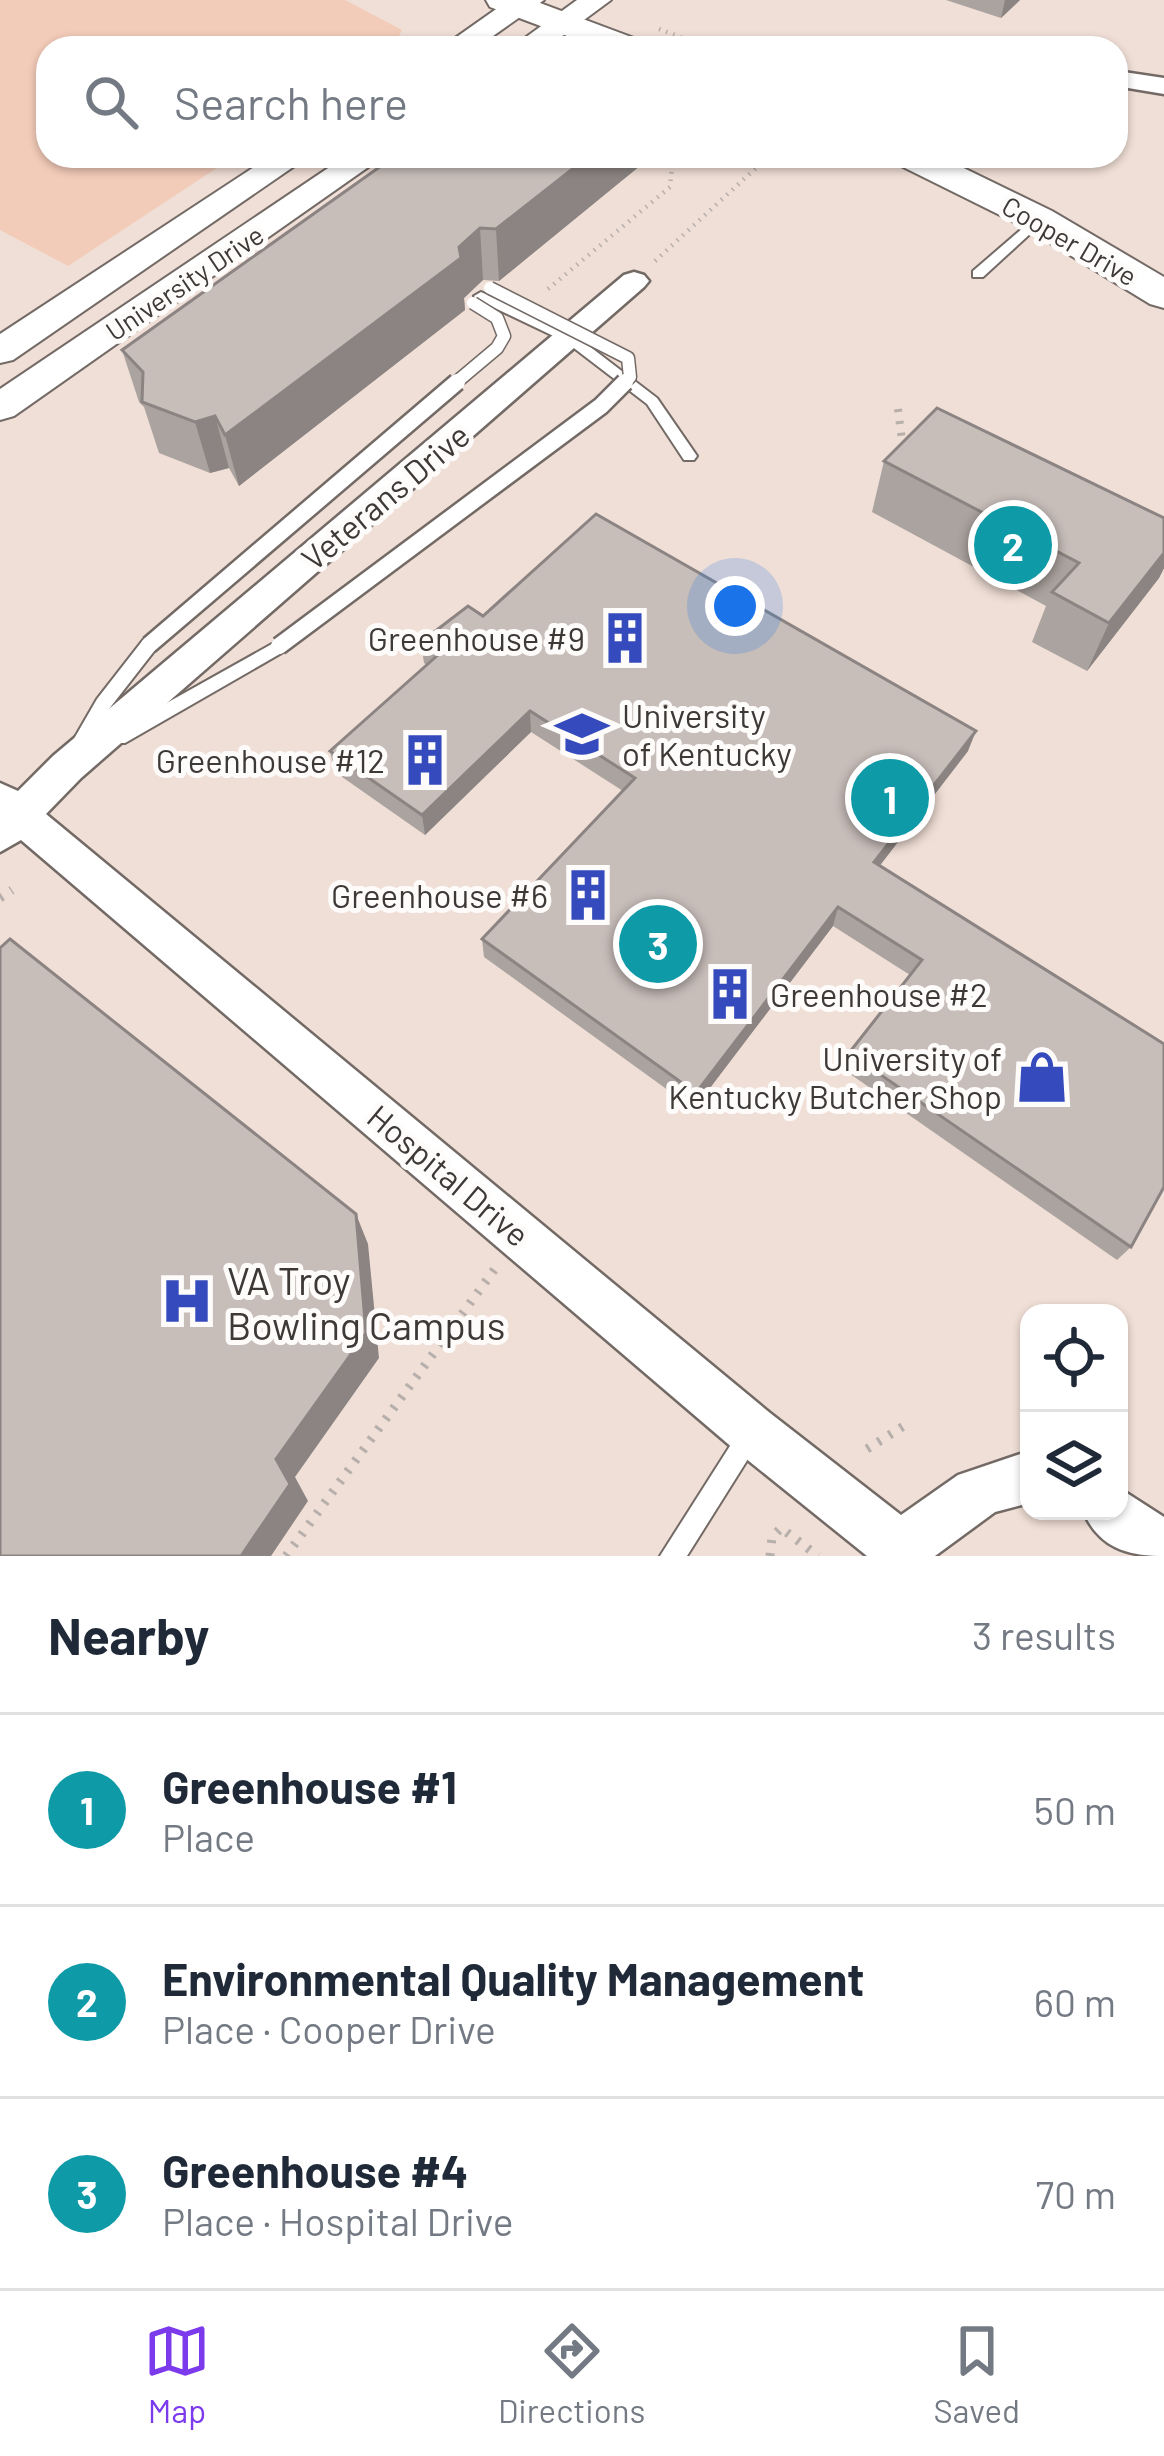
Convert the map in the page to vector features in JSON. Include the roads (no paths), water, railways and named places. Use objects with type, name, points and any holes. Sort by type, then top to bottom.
[{"type":"main road","points":[[516,2],[563,23],[635,36]]},
{"type":"main road","name":"Cooper Drive","points":[[934,168],[1038,219],[1164,295]]},
{"type":"street","points":[[544,36],[596,0]]},
{"type":"street","points":[[472,36],[516,2]]},
{"type":"street","points":[[1128,81],[1164,86]]},
{"type":"street","name":"University Drive","points":[[0,351],[275,168]]},
{"type":"street","name":"University Drive","points":[[0,407],[350,168]]},
{"type":"street","name":"Veterans Drive","points":[[7,816],[634,281]]},
{"type":"street","name":"Hospital Drive","points":[[7,816],[903,1552],[971,1495],[1020,1478]]},
{"type":"street","points":[[1122,1520],[1164,1550]]},
{"type":"lane","points":[[978,274],[1038,219]]},
{"type":"lane","points":[[481,296],[571,339],[652,401],[689,456]]},
{"type":"lane","points":[[67,767],[103,704],[148,645],[480,365],[504,336],[481,296]]},
{"type":"lane","points":[[67,767],[279,646],[601,406],[630,377],[628,358],[602,341],[481,296]]},
{"type":"lane","points":[[673,1556],[752,1430]]},
{"type":"place","name":"Environmental Quality Management","points":[[1013,545]]},
{"type":"place","name":"Greenhouse #9","points":[[625,638]]},
{"type":"place","name":"University of Kentucky","points":[[582,734]]},
{"type":"place","name":"Greenhouse #12","points":[[425,760]]},
{"type":"place","name":"Greenhouse #1","points":[[890,798]]},
{"type":"place","name":"Greenhouse #6","points":[[588,895]]},
{"type":"place","name":"Greenhouse #4","points":[[658,944]]},
{"type":"place","name":"Greenhouse #2","points":[[730,994]]},
{"type":"place","name":"University of Kentucky Butcher Shop","points":[[1042,1077]]},
{"type":"place","name":"VA Troy Bowling Campus","points":[[187,1301]]}]
